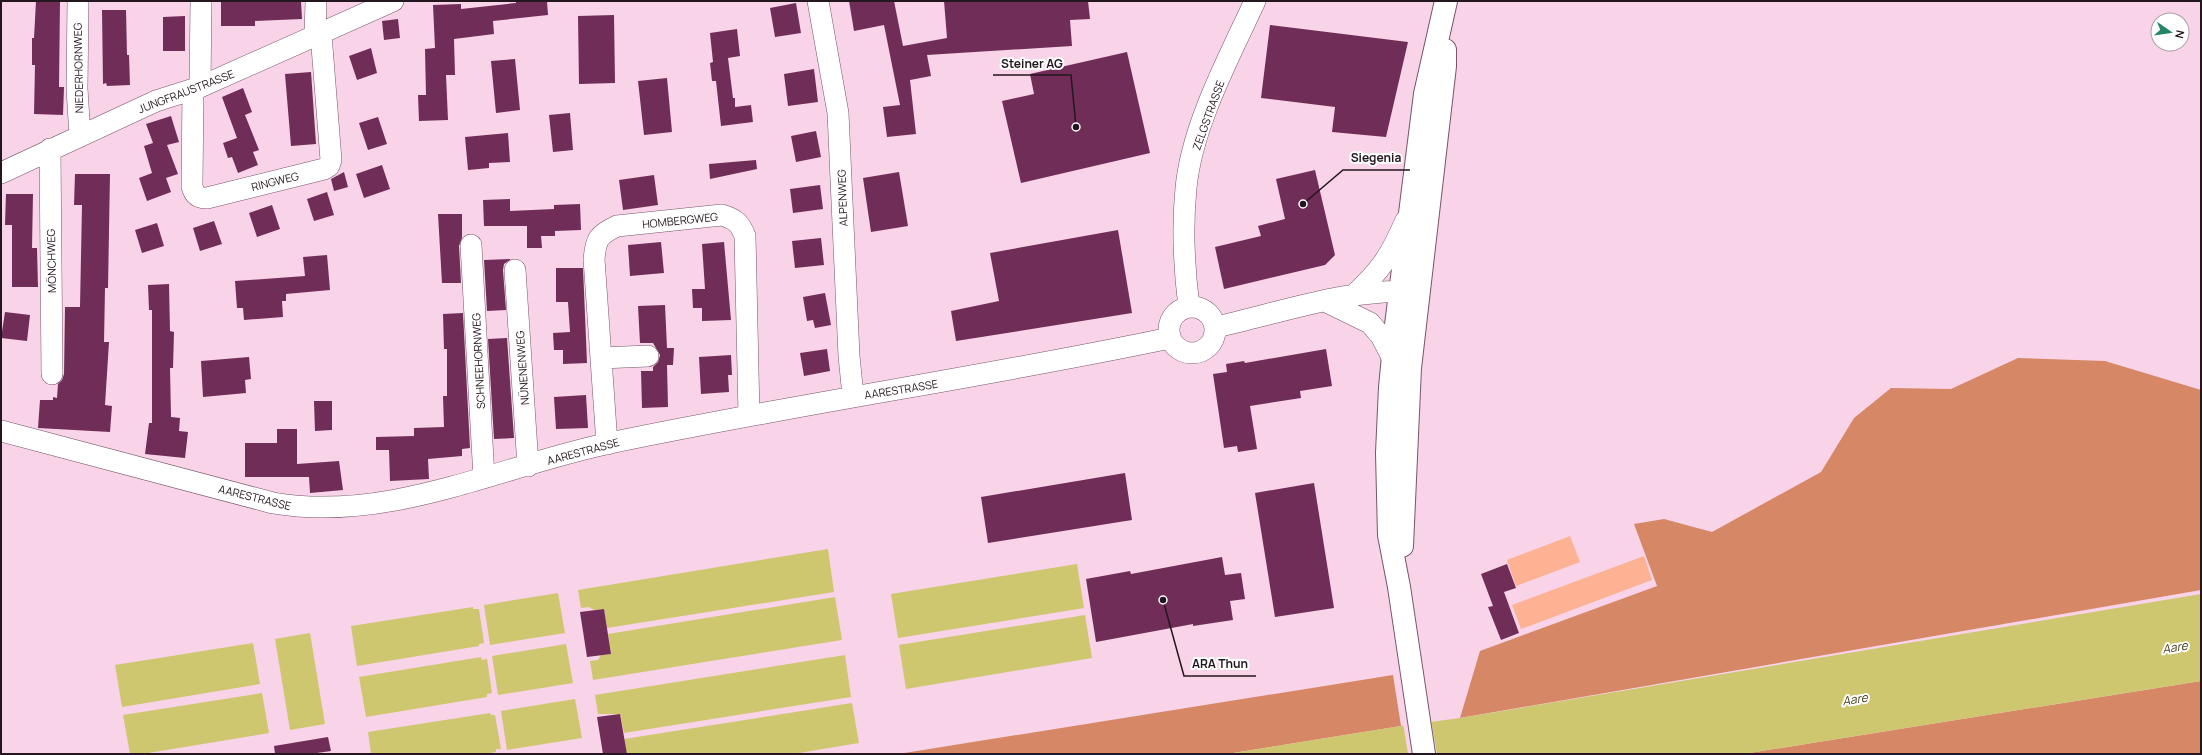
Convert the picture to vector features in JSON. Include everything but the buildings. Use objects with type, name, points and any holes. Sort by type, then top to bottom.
[{"type":"main road","points":[[1399,587],[1407,411],[1409,214],[1425,94],[1446,4]]},
{"type":"main road","points":[[1424,754],[1399,587],[1389,535],[1387,506],[1387,446],[1393,359],[1409,291],[1445,66],[1446,4]]},
{"type":"street","name":"NIEDERHORNWEG","points":[[78,1],[77,89],[80,136]]},
{"type":"street","points":[[196,89],[201,1]]},
{"type":"street","points":[[316,1],[318,35]]},
{"type":"street","name":"JUNGFRAUSTRASSE","points":[[1,173],[34,159],[50,149],[156,101],[196,89],[318,35],[374,5],[393,1]]},
{"type":"street","name":"ALPENWEG","points":[[818,1],[838,112],[849,356],[853,396]]},
{"type":"street","name":"ZELGSTRASSE","points":[[1189,307],[1184,237],[1186,187],[1199,131],[1256,1]]},
{"type":"street","name":"RINGWEG","points":[[196,89],[192,186],[194,194],[199,198],[207,198],[324,169],[329,166],[331,160],[318,35]]},
{"type":"street","name":"MÖNCHWEG","points":[[50,149],[52,374]]},
{"type":"street","points":[[1352,297],[1375,275],[1388,258],[1409,214]]},
{"type":"street","name":"HOMBERGWEG","points":[[607,444],[594,259],[596,244],[602,233],[617,226],[722,215],[733,218],[741,226],[745,236],[749,415]]},
{"type":"street","name":"SCHNEEHORNWEG","points":[[471,245],[484,478]]},
{"type":"street","name":"NÜNENENWEG","points":[[515,270],[528,466]]},
{"type":"street","points":[[1216,327],[1352,297],[1385,291],[1409,291]]},
{"type":"street","points":[[1327,302],[1370,323],[1381,336],[1393,359]]},
{"type":"street","points":[[1189,307],[1208,313],[1216,327],[1213,341],[1202,352],[1186,352],[1179,349],[1170,338],[1171,321],[1181,309],[1189,307]]},
{"type":"street","name":"AARESTRASSE","points":[[1,431],[273,503],[298,507],[327,507],[403,498],[438,492],[607,444],[749,415],[853,396],[937,383],[1170,338]]},
{"type":"street","points":[[601,358],[648,356]]},
{"type":"shaded area","points":[[2018,358],[2105,361],[2201,390],[2201,590],[1460,718],[1480,651],[1657,586],[1634,524],[1664,519],[1712,532],[1821,472],[1854,418],[1891,388],[1951,389]]},
{"type":"shaded area","points":[[1570,536],[1580,562],[1516,586],[1507,560]]},
{"type":"shaded area","points":[[1644,556],[1652,580],[1521,629],[1512,605]]},
{"type":"shaded area","points":[[1393,675],[1401,726],[1227,754],[898,754]]},
{"type":"shaded area","points":[[2201,681],[2201,754],[1743,754]]},
{"type":"water","points":[[828,549],[834,592],[607,628],[604,609],[594,610],[589,607],[581,608],[578,590]]},
{"type":"water","points":[[1077,564],[1084,608],[898,638],[891,594]]},
{"type":"water","points":[[558,593],[565,633],[490,645],[484,605]]},
{"type":"water","name":"Aare","points":[[2201,594],[2201,681],[1743,754],[1227,754],[1460,718]]},
{"type":"water","points":[[835,597],[842,640],[593,680],[590,661],[598,660],[601,655],[611,654],[608,634]]},
{"type":"water","points":[[473,607],[473,609],[479,609],[484,643],[479,644],[479,646],[357,666],[351,626]]},
{"type":"water","points":[[1085,615],[1092,658],[906,689],[899,645]]},
{"type":"water","points":[[310,633],[325,724],[290,730],[275,639]]},
{"type":"water","points":[[253,643],[260,684],[122,707],[115,665]]},
{"type":"water","points":[[566,644],[573,683],[498,695],[492,656]]},
{"type":"water","points":[[845,655],[851,697],[624,733],[620,714],[598,714],[595,695]]},
{"type":"water","points":[[481,657],[482,660],[487,659],[492,693],[487,694],[487,697],[366,717],[359,677]]},
{"type":"water","points":[[262,693],[269,733],[142,754],[130,754],[123,715]]},
{"type":"water","points":[[575,699],[582,738],[507,750],[501,711]]},
{"type":"water","points":[[852,703],[859,743],[793,754],[627,754],[624,739]]},
{"type":"water","points":[[490,713],[491,715],[495,715],[501,749],[496,749],[496,752],[485,754],[371,754],[368,732]]},
{"type":"pier","points":[[1431,720],[1437,754],[1408,754],[1403,723]]},
{"type":"place","name":"Steiner AG","points":[[1076,127]]},
{"type":"place","name":"Siegenia","points":[[1303,204]]},
{"type":"place","name":"ARA Thun","points":[[1163,600]]}]
